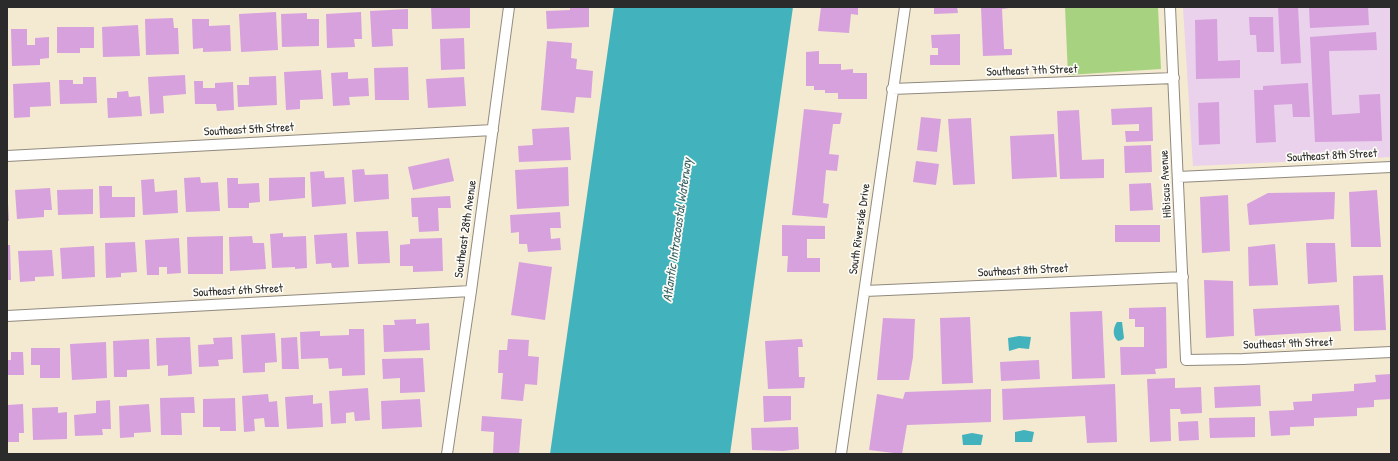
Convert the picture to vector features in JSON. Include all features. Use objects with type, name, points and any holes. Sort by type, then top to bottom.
[{"type":"street","name":"Southeast 28th Avenue","points":[[447,454],[471,291],[509,7]]},
{"type":"street","name":"South Riverside Drive","points":[[841,454],[865,291],[892,89],[905,7]]},
{"type":"street","name":"Hibiscus Avenue","points":[[1170,7],[1186,360]]},
{"type":"street","name":"Southeast 7th Street","points":[[892,89],[1174,78]]},
{"type":"street","name":"Southeast 5th Street","points":[[7,156],[493,130]]},
{"type":"street","name":"Southeast 8th Street","points":[[1178,176],[1391,166]]},
{"type":"street","name":"Southeast 8th Street","points":[[865,291],[1183,277]]},
{"type":"street","name":"Southeast 6th Street","points":[[7,316],[471,291]]},
{"type":"street","name":"Southeast 9th Street","points":[[1186,360],[1243,359],[1391,352]]},
{"type":"shaded area","points":[[1183,7],[1391,7],[1391,157],[1193,166]]},
{"type":"green space","points":[[1065,7],[1158,7],[1161,69],[1068,75]]},
{"type":"water","name":"Atlantic Intracoastal Waterway","points":[[614,7],[793,7],[730,454],[550,454]]},
{"type":"water","points":[[1117,322],[1122,322],[1124,338],[1118,341],[1114,332]]},
{"type":"water","points":[[1019,336],[1031,337],[1029,349],[1019,348],[1009,351],[1008,338]]},
{"type":"water","points":[[1024,430],[1034,432],[1032,442],[1015,442],[1015,432]]},
{"type":"water","points":[[972,433],[983,435],[981,445],[963,445],[962,435]]},
{"type":"building","points":[[431,7],[470,7],[470,28],[432,29]]},
{"type":"building","points":[[570,7],[589,7],[589,27],[547,29],[546,11],[570,10]]},
{"type":"building","points":[[821,7],[858,7],[858,15],[851,14],[849,33],[818,31]]},
{"type":"building","points":[[934,7],[957,7],[958,13],[934,14]]},
{"type":"building","points":[[981,7],[1009,7],[1002,9],[1004,49],[1012,49],[1012,55],[983,56]]},
{"type":"building","points":[[1278,7],[1298,7],[1301,63],[1281,64]]},
{"type":"building","points":[[1309,7],[1368,7],[1369,25],[1310,28]]},
{"type":"building","points":[[408,9],[408,29],[392,29],[393,46],[372,47],[370,11]]},
{"type":"building","points":[[276,12],[278,50],[241,52],[239,14]]},
{"type":"building","points":[[361,12],[362,39],[354,39],[355,47],[327,48],[326,14]]},
{"type":"building","points":[[307,13],[307,19],[319,19],[319,46],[282,47],[281,14]]},
{"type":"building","points":[[1249,17],[1273,17],[1274,52],[1257,52],[1256,35],[1250,35]]},
{"type":"building","points":[[173,18],[174,28],[178,28],[179,54],[146,55],[145,19]]},
{"type":"building","points":[[192,19],[209,19],[209,26],[230,25],[231,51],[203,52],[203,48],[193,49]]},
{"type":"building","points":[[1217,19],[1218,61],[1240,60],[1240,78],[1196,79],[1195,20]]},
{"type":"building","points":[[138,25],[140,56],[103,57],[102,27]]},
{"type":"building","points":[[57,27],[94,27],[94,48],[80,48],[80,53],[57,53]]},
{"type":"building","points":[[11,29],[27,29],[27,45],[35,45],[35,38],[49,37],[49,58],[40,59],[40,65],[12,66]]},
{"type":"building","points":[[1376,32],[1377,50],[1329,51],[1332,115],[1360,113],[1359,95],[1380,94],[1382,141],[1315,142],[1310,37]]},
{"type":"building","points":[[960,34],[960,65],[930,65],[930,55],[938,55],[938,48],[932,48],[931,35]]},
{"type":"building","points":[[464,38],[465,69],[441,70],[440,39]]},
{"type":"building","points":[[547,41],[572,43],[571,58],[577,59],[576,69],[593,71],[591,98],[576,97],[574,113],[541,110]]},
{"type":"building","points":[[819,51],[819,64],[841,64],[841,70],[853,69],[853,73],[867,73],[867,99],[838,99],[838,93],[825,93],[825,90],[814,90],[814,86],[806,86],[806,52]]},
{"type":"building","points":[[408,67],[409,100],[375,100],[374,68]]},
{"type":"building","points":[[321,70],[323,99],[300,100],[300,109],[286,110],[284,72]]},
{"type":"building","points":[[348,72],[348,79],[368,78],[369,96],[349,97],[350,105],[333,106],[331,73]]},
{"type":"building","points":[[185,75],[186,94],[163,96],[164,113],[150,114],[148,77]]},
{"type":"building","points":[[276,76],[277,105],[238,107],[237,85],[249,85],[249,77]]},
{"type":"building","points":[[83,77],[96,77],[97,103],[60,104],[59,80],[73,80],[73,84],[83,84]]},
{"type":"building","points":[[464,77],[466,106],[428,108],[426,79]]},
{"type":"building","points":[[194,81],[203,81],[203,88],[215,88],[215,83],[233,82],[234,110],[217,111],[216,104],[195,104]]},
{"type":"building","points":[[50,82],[51,106],[30,107],[30,117],[14,118],[13,84]]},
{"type":"building","points":[[1308,83],[1310,117],[1293,117],[1292,104],[1274,105],[1276,142],[1256,143],[1254,90],[1263,90],[1263,86]]},
{"type":"building","points":[[128,91],[129,97],[140,96],[142,116],[108,118],[107,98],[117,98],[117,92]]},
{"type":"building","points":[[1219,102],[1220,144],[1199,145],[1198,103]]},
{"type":"building","points":[[1152,107],[1153,141],[1126,142],[1125,131],[1139,131],[1139,124],[1112,125],[1111,109]]},
{"type":"building","points":[[804,109],[842,113],[840,124],[833,124],[829,154],[839,155],[837,171],[826,170],[823,203],[829,204],[827,218],[792,215]]},
{"type":"building","points":[[1079,110],[1082,160],[1104,159],[1104,178],[1060,179],[1057,111]]},
{"type":"building","points":[[921,117],[941,119],[937,152],[917,150]]},
{"type":"building","points":[[971,118],[975,184],[953,185],[948,119]]},
{"type":"building","points":[[569,127],[571,160],[519,162],[518,146],[533,145],[532,129]]},
{"type":"building","points":[[1054,134],[1057,177],[1012,179],[1010,136]]},
{"type":"building","points":[[1151,145],[1152,172],[1125,173],[1124,146]]},
{"type":"building","points":[[449,158],[454,181],[413,190],[408,167]]},
{"type":"building","points":[[916,161],[939,164],[936,185],[913,182]]},
{"type":"building","points":[[568,167],[569,206],[517,209],[515,170]]},
{"type":"building","points":[[364,169],[365,175],[388,174],[389,199],[354,202],[352,170]]},
{"type":"building","points":[[324,171],[325,178],[344,177],[346,204],[312,207],[310,172]]},
{"type":"building","points":[[200,177],[201,183],[218,182],[220,211],[186,212],[184,178]]},
{"type":"building","points":[[305,177],[305,198],[269,201],[269,178]]},
{"type":"building","points":[[227,178],[238,178],[238,184],[259,183],[260,202],[249,203],[249,208],[228,208]]},
{"type":"building","points":[[154,179],[155,192],[177,190],[178,213],[143,215],[141,180]]},
{"type":"building","points":[[1151,183],[1153,210],[1130,211],[1129,184]]},
{"type":"building","points":[[99,186],[112,186],[112,197],[135,197],[135,217],[100,218]]},
{"type":"building","points":[[50,188],[52,210],[44,210],[44,217],[17,219],[15,190]]},
{"type":"building","points":[[93,189],[93,214],[58,215],[57,190]]},
{"type":"building","points":[[1377,190],[1381,247],[1351,247],[1349,192]]},
{"type":"building","points":[[1335,192],[1334,219],[1249,225],[1247,204],[1268,193]]},
{"type":"building","points":[[1228,195],[1230,251],[1202,253],[1200,197]]},
{"type":"building","points":[[450,196],[451,208],[438,208],[439,231],[419,232],[418,217],[412,217],[411,198]]},
{"type":"building","points":[[8,203],[9,221],[7,221]]},
{"type":"building","points":[[560,212],[561,228],[550,228],[551,239],[560,238],[561,250],[528,252],[527,244],[519,244],[519,232],[511,233],[510,215]]},
{"type":"building","points":[[782,225],[825,226],[825,239],[807,239],[807,258],[820,258],[820,272],[787,272],[788,256],[782,256]]},
{"type":"building","points":[[1115,225],[1160,225],[1160,242],[1115,242]]},
{"type":"building","points":[[388,231],[390,263],[358,264],[356,232]]},
{"type":"building","points":[[283,233],[283,237],[306,236],[307,268],[272,268],[270,234]]},
{"type":"building","points":[[347,233],[349,267],[332,268],[331,263],[316,264],[314,235]]},
{"type":"building","points":[[223,236],[223,274],[188,274],[187,237]]},
{"type":"building","points":[[252,236],[253,243],[264,243],[266,269],[230,271],[229,237]]},
{"type":"building","points":[[179,238],[181,273],[167,274],[167,267],[159,267],[159,275],[147,275],[145,240]]},
{"type":"building","points":[[442,238],[443,271],[413,272],[413,266],[400,266],[400,245],[410,244],[410,239]]},
{"type":"building","points":[[135,242],[137,272],[121,273],[121,277],[106,278],[105,243]]},
{"type":"building","points":[[1306,243],[1335,243],[1337,282],[1308,284]]},
{"type":"building","points":[[1275,244],[1278,285],[1249,286],[1248,247]]},
{"type":"building","points":[[7,245],[10,245],[11,280],[7,280]]},
{"type":"building","points":[[94,246],[95,277],[62,279],[60,248]]},
{"type":"building","points":[[52,250],[54,276],[35,277],[35,281],[20,282],[18,251]]},
{"type":"building","points":[[519,262],[552,267],[545,320],[511,315]]},
{"type":"building","points":[[1383,275],[1386,330],[1354,331],[1353,276]]},
{"type":"building","points":[[1204,280],[1233,281],[1234,336],[1206,338]]},
{"type":"building","points":[[1339,305],[1341,331],[1255,336],[1253,309]]},
{"type":"building","points":[[1166,307],[1167,368],[1155,369],[1156,374],[1121,375],[1120,347],[1144,347],[1144,327],[1135,327],[1135,319],[1129,319],[1129,308]]},
{"type":"building","points":[[1102,311],[1105,378],[1072,379],[1070,312]]},
{"type":"building","points":[[970,317],[973,383],[942,384],[940,318]]},
{"type":"building","points":[[883,318],[915,319],[913,357],[909,380],[877,380]]},
{"type":"building","points":[[416,319],[416,324],[429,323],[430,350],[384,352],[383,325],[395,325],[394,320]]},
{"type":"building","points":[[349,329],[364,329],[365,375],[342,376],[342,368],[329,369],[328,358],[301,359],[300,332],[320,331],[320,336],[349,335]]},
{"type":"building","points":[[275,333],[277,362],[265,363],[265,372],[243,373],[241,335]]},
{"type":"building","points":[[190,337],[192,374],[168,376],[168,365],[157,366],[156,338]]},
{"type":"building","points":[[232,337],[233,359],[218,360],[219,366],[199,367],[198,345],[214,344],[213,338]]},
{"type":"building","points":[[297,337],[299,369],[282,369],[281,338]]},
{"type":"building","points":[[149,339],[150,369],[127,370],[127,377],[114,377],[113,341]]},
{"type":"building","points":[[508,339],[529,340],[528,356],[539,357],[537,385],[525,384],[523,401],[501,399],[503,373],[498,373],[499,350],[507,350]]},
{"type":"building","points":[[802,339],[803,347],[798,347],[799,377],[805,377],[804,388],[768,389],[765,341]]},
{"type":"building","points":[[106,342],[107,378],[72,380],[70,344]]},
{"type":"building","points":[[31,348],[60,348],[60,378],[40,378],[40,365],[31,365]]},
{"type":"building","points":[[11,352],[23,352],[24,375],[7,375],[7,360],[11,360]]},
{"type":"building","points":[[423,358],[425,392],[400,393],[400,378],[383,379],[382,359]]},
{"type":"building","points":[[1039,360],[1040,379],[1001,381],[1000,362]]},
{"type":"building","points":[[1391,374],[1391,399],[1374,400],[1374,407],[1357,408],[1357,416],[1314,418],[1314,426],[1290,427],[1290,435],[1271,436],[1269,411],[1294,410],[1293,402],[1312,401],[1312,394],[1354,391],[1354,384],[1376,382],[1375,375]]},
{"type":"building","points":[[1175,378],[1175,388],[1201,387],[1202,413],[1181,414],[1180,409],[1170,409],[1171,441],[1150,442],[1147,379]]},
{"type":"building","points":[[1115,384],[1117,442],[1087,443],[1085,416],[1003,420],[1002,389]]},
{"type":"building","points":[[1260,385],[1261,406],[1215,408],[1214,387]]},
{"type":"building","points":[[368,388],[370,420],[355,421],[354,412],[346,413],[346,423],[331,424],[329,391]]},
{"type":"building","points":[[991,389],[991,422],[907,425],[902,454],[869,450],[877,394],[903,399],[905,392]]},
{"type":"building","points":[[268,394],[269,402],[277,401],[279,427],[265,427],[264,418],[254,419],[255,431],[244,432],[242,396]]},
{"type":"building","points":[[313,395],[313,404],[322,403],[323,427],[287,429],[285,397]]},
{"type":"building","points":[[763,396],[791,396],[791,420],[764,422]]},
{"type":"building","points":[[194,397],[195,413],[181,413],[182,435],[161,435],[160,398]]},
{"type":"building","points":[[235,398],[236,431],[220,431],[220,427],[203,427],[203,399]]},
{"type":"building","points":[[420,399],[422,427],[382,429],[381,401]]},
{"type":"building","points":[[110,400],[111,429],[102,429],[103,435],[75,436],[74,415],[96,413],[96,401]]},
{"type":"building","points":[[23,404],[24,433],[19,433],[19,442],[7,442],[7,405]]},
{"type":"building","points":[[149,404],[151,432],[134,433],[134,437],[120,438],[119,406]]},
{"type":"building","points":[[58,407],[58,413],[67,412],[67,439],[33,440],[32,408]]},
{"type":"building","points":[[482,416],[522,419],[519,454],[493,454],[494,432],[481,431]]},
{"type":"building","points":[[1255,417],[1255,437],[1210,438],[1209,418]]},
{"type":"building","points":[[1198,421],[1199,440],[1179,441],[1178,422]]},
{"type":"building","points":[[798,427],[799,449],[783,451],[752,450],[751,428]]}]
